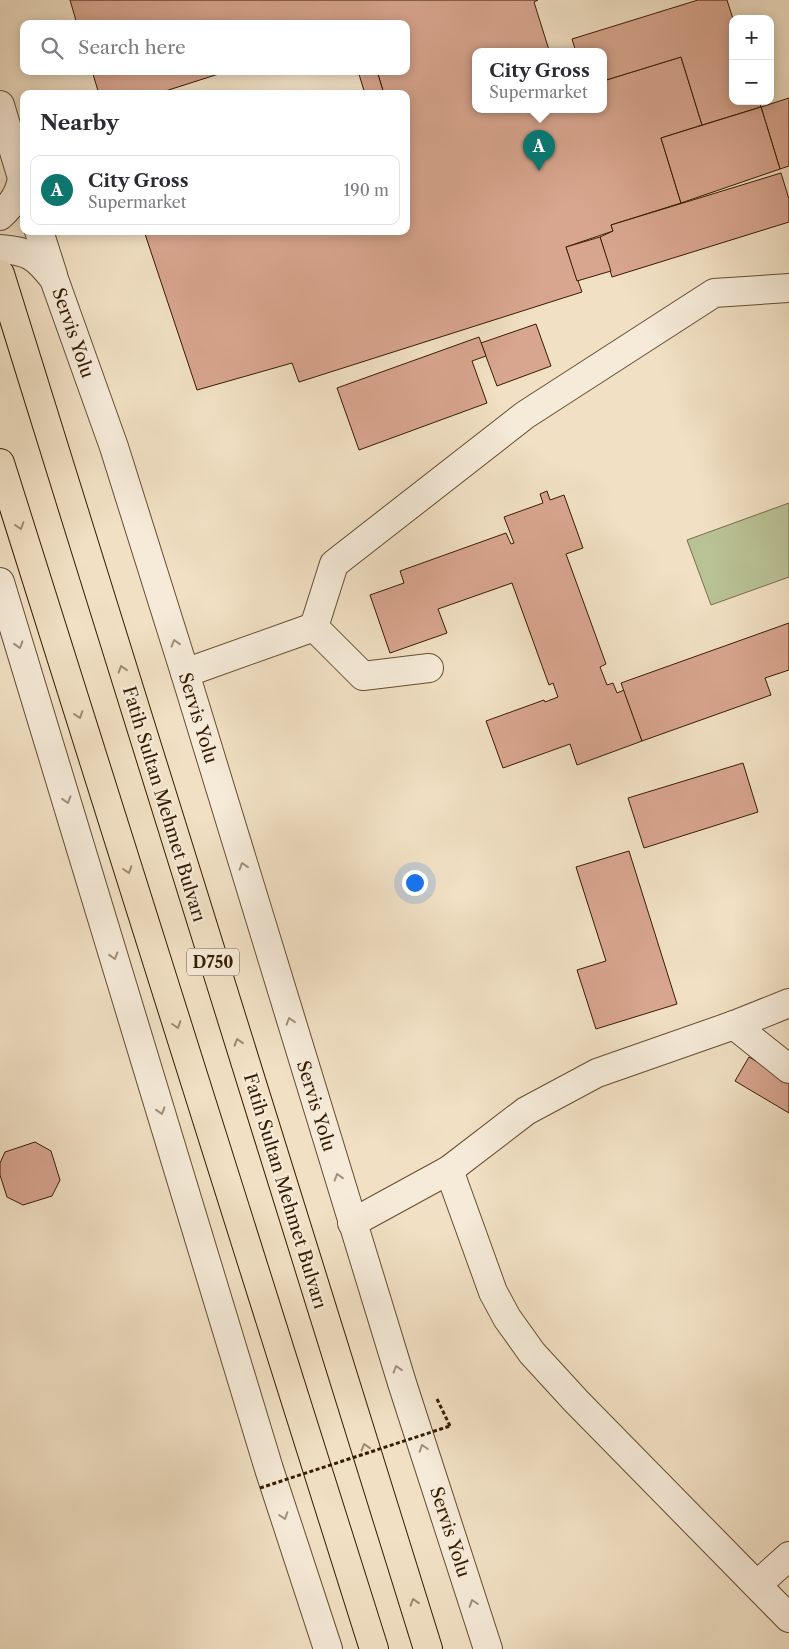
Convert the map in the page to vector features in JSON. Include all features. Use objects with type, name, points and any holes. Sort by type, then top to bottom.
[{"type":"highway","name":"Fatih Sultan Mehmet Bulvarı","points":[[0,274],[428,1649]]},
{"type":"highway","name":"D750","points":[[0,463],[374,1649]]},
{"type":"street","points":[[0,105],[20,171]]},
{"type":"street","points":[[0,216],[16,197],[20,188]]},
{"type":"street","points":[[40,235],[54,279]]},
{"type":"street","name":"Servis Yolu","points":[[0,249],[14,250],[40,261],[54,279],[114,447],[185,673],[352,1223],[488,1649]]},
{"type":"street","points":[[314,627],[334,564],[525,415],[714,293],[789,288]]},
{"type":"street","points":[[0,582],[264,1479],[328,1649]]},
{"type":"street","points":[[185,673],[314,627]]},
{"type":"street","points":[[314,627],[363,676],[429,668]]},
{"type":"street","points":[[352,1223],[449,1170],[526,1111],[597,1073],[734,1025],[789,1003]]},
{"type":"street","points":[[734,1025],[789,1069]]},
{"type":"street","points":[[449,1170],[493,1292],[507,1318],[532,1353],[576,1401],[789,1618]]},
{"type":"street","points":[[757,1585],[789,1556]]},
{"type":"path","points":[[264,1479],[450,1426]]},
{"type":"green space","points":[[789,503],[789,577],[711,605],[687,540]]},
{"type":"building","points":[[70,0],[538,0],[534,2],[548,48],[472,48],[472,113],[607,113],[607,80],[681,57],[702,125],[661,138],[681,203],[611,225],[613,231],[566,247],[582,292],[299,382],[292,363],[197,390],[145,235],[410,235],[410,90],[383,90],[378,75],[410,75],[410,20],[76,20]]},
{"type":"building","points":[[698,0],[727,0],[732,15],[729,15],[729,105],[760,105],[761,107],[702,125],[681,57],[607,80],[607,48],[575,48],[572,39]]},
{"type":"building","points":[[93,75],[215,75],[169,90],[98,90]]},
{"type":"building","points":[[359,75],[378,75],[383,90],[364,90]]},
{"type":"building","points":[[789,98],[789,166],[780,169],[761,107],[774,105],[774,103]]},
{"type":"building","points":[[761,107],[780,169],[681,203],[661,138]]},
{"type":"building","points":[[781,173],[789,199],[789,222],[612,277],[600,237],[613,231],[611,225]]},
{"type":"building","points":[[600,237],[611,271],[577,281],[566,247]]},
{"type":"building","points":[[536,324],[551,366],[497,386],[481,343]]},
{"type":"building","points":[[479,337],[486,356],[472,361],[487,403],[359,450],[337,388]]},
{"type":"building","points":[[547,491],[550,500],[564,495],[583,548],[566,554],[606,664],[600,667],[607,685],[613,683],[617,693],[624,690],[642,741],[577,765],[570,744],[503,768],[486,721],[544,700],[545,702],[558,697],[553,683],[549,685],[512,583],[438,609],[447,633],[390,653],[370,595],[404,583],[400,571],[506,533],[511,544],[514,543],[504,517],[543,503],[540,494]]},
{"type":"building","points":[[789,623],[789,670],[765,678],[771,695],[642,741],[621,683]]},
{"type":"building","points":[[743,763],[758,812],[644,848],[628,798]]},
{"type":"building","points":[[629,851],[677,1004],[596,1029],[577,970],[606,961],[576,867]]},
{"type":"building","points":[[749,1057],[789,1081],[789,1113],[735,1081]]},
{"type":"building","points":[[35,1142],[51,1151],[60,1180],[52,1196],[23,1205],[7,1197],[0,1175],[0,1163],[5,1152]]},
{"type":"place","name":"City Gross","points":[[539,171]]}]
